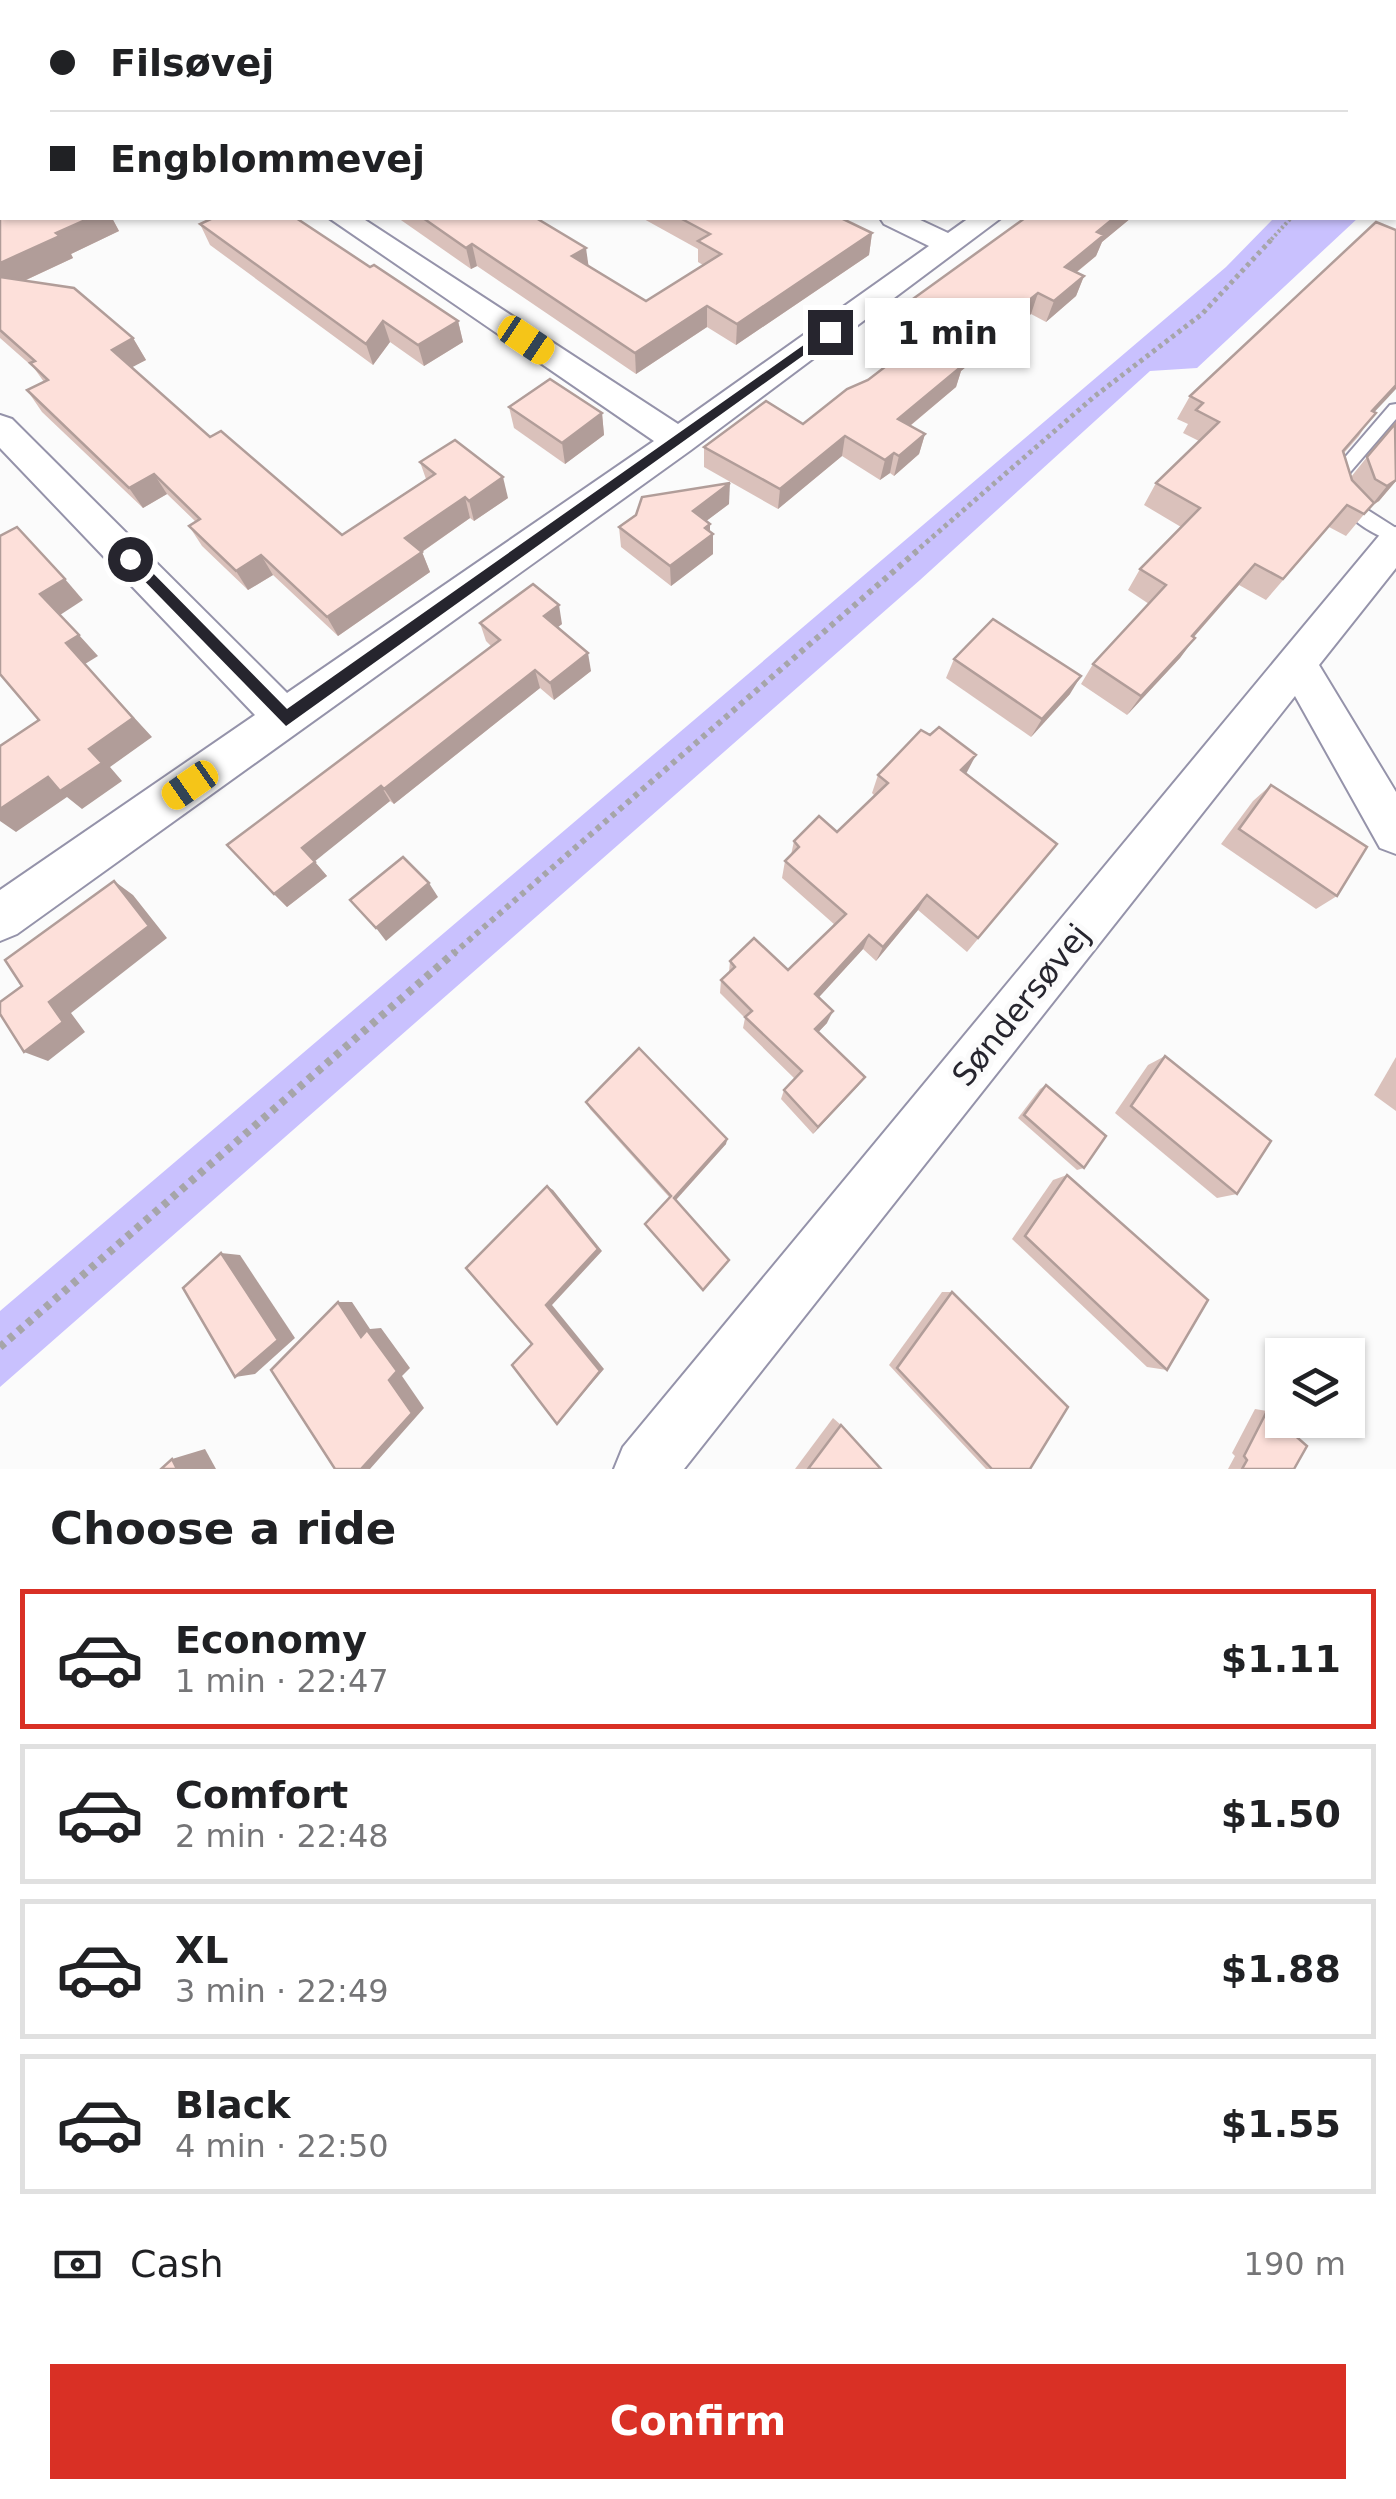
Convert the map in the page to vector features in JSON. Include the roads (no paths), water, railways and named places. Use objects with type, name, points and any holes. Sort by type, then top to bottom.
[{"type":"street","points":[[346,220],[679,441]]},
{"type":"street","points":[[898,220],[950,245]]},
{"type":"street","points":[[0,918],[679,441],[984,220]]},
{"type":"street","points":[[0,426],[286,719]]},
{"type":"street","name":"Søndersøvej","points":[[646,1469],[1396,538]]},
{"type":"street","points":[[1297,663],[1396,833]]},
{"type":"lane","points":[[1396,409],[1337,476],[1338,492],[1345,504],[1396,538]]}]
